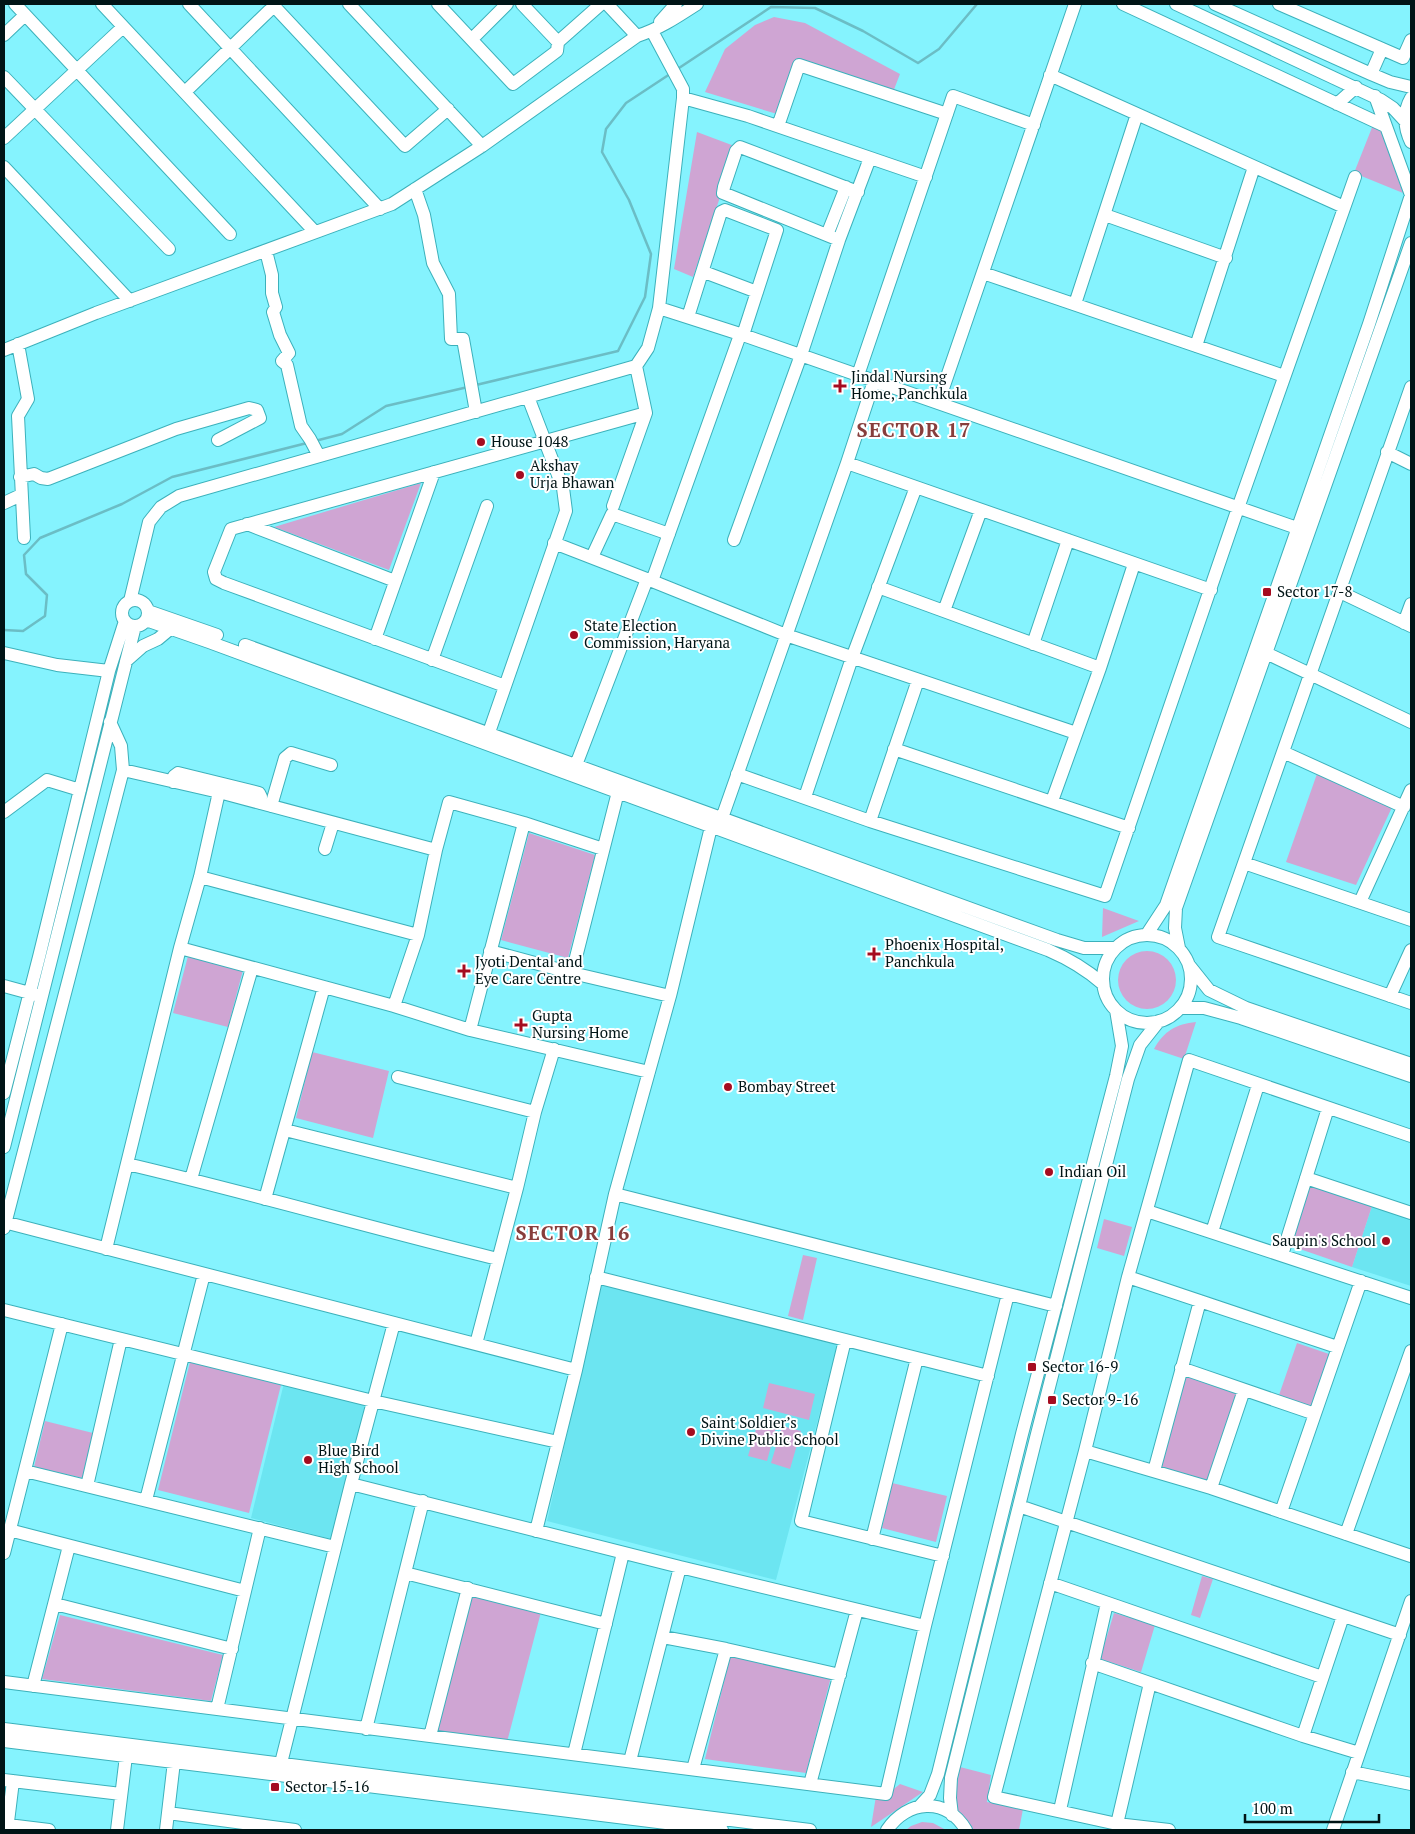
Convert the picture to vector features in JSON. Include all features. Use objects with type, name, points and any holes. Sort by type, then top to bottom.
[{"type":"street","points":[[14,4],[230,234]]},
{"type":"street","points":[[102,4],[315,232]]},
{"type":"street","points":[[189,4],[380,209]]},
{"type":"street","points":[[185,92],[274,4],[405,146],[448,109]]},
{"type":"street","points":[[349,4],[482,146]]},
{"type":"street","points":[[438,4],[513,84],[557,51],[558,42],[601,4]]},
{"type":"street","points":[[473,40],[507,4]]},
{"type":"street","points":[[522,4],[558,42]]},
{"type":"street","points":[[607,4],[637,36]]},
{"type":"street","points":[[652,31],[676,4]]},
{"type":"street","points":[[4,350],[392,204],[482,146],[637,36],[667,24],[697,4]]},
{"type":"street","points":[[938,403],[1075,4]]},
{"type":"street","points":[[1122,4],[1385,126]]},
{"type":"street","points":[[1176,4],[1375,96],[1393,108],[1405,120]]},
{"type":"street","points":[[1214,4],[1371,74],[1390,82],[1411,87]]},
{"type":"street","points":[[1280,4],[1403,58],[1411,40]]},
{"type":"street","points":[[4,35],[24,14]]},
{"type":"street","points":[[4,138],[123,27]]},
{"type":"street","points":[[4,1093],[36,994],[110,722],[125,662],[130,624],[122,611],[124,605],[130,600],[149,522],[161,507],[179,496],[636,366],[648,348],[659,308],[684,89],[652,31]]},
{"type":"street","points":[[1371,74],[1382,49]]},
{"type":"street","points":[[778,126],[799,65],[947,114]]},
{"type":"street","points":[[1050,75],[1344,207]]},
{"type":"street","points":[[4,77],[169,249]]},
{"type":"street","points":[[1337,104],[1356,87]]},
{"type":"street","points":[[858,375],[953,96],[1034,124]]},
{"type":"street","points":[[1147,934],[1166,905],[1369,324],[1411,195],[1375,96]]},
{"type":"street","points":[[683,98],[778,126],[926,177]]},
{"type":"street","points":[[1411,98],[1405,120],[1411,142]]},
{"type":"street","points":[[1075,304],[1137,114]]},
{"type":"street","points":[[833,238],[723,193],[736,151],[740,147],[852,189]]},
{"type":"street","points":[[734,540],[801,355],[823,288],[833,238],[852,189],[870,158]]},
{"type":"street","points":[[4,167],[130,301]]},
{"type":"street","points":[[1196,346],[1254,167]]},
{"type":"street","points":[[738,774],[870,821],[1106,896],[1238,508],[1355,177]]},
{"type":"street","points":[[415,189],[424,215],[434,262],[449,294],[451,339],[463,339],[476,412]]},
{"type":"street","points":[[576,765],[669,534],[742,335],[777,231],[776,228],[723,210],[688,318]]},
{"type":"street","points":[[1105,215],[1226,258]]},
{"type":"street","points":[[1411,244],[1176,908],[1175,928],[1179,948],[1189,965],[1209,990],[1246,1008],[1411,1064]]},
{"type":"street","points":[[266,250],[272,275],[272,293],[276,308],[273,312],[280,335],[289,353],[282,361],[287,366],[301,426],[319,456]]},
{"type":"street","points":[[823,288],[816,283],[826,254]]},
{"type":"street","points":[[704,272],[757,292]]},
{"type":"street","points":[[983,272],[1284,376]]},
{"type":"street","points":[[659,308],[801,355],[1297,528]]},
{"type":"street","points":[[18,344],[28,399],[18,416],[24,538]]},
{"type":"street","points":[[613,506],[646,413],[636,366]]},
{"type":"street","points":[[536,1530],[576,1370],[615,1194],[670,996],[711,827],[722,818],[874,381]]},
{"type":"street","points":[[1411,387],[1218,937],[1411,1003]]},
{"type":"street","points":[[487,738],[566,510],[563,488],[528,397]]},
{"type":"street","points":[[20,476],[34,474],[48,479],[176,429],[249,408],[257,410],[260,418],[218,440]]},
{"type":"street","points":[[505,686],[216,579],[214,572],[231,529],[646,413]]},
{"type":"street","points":[[1387,452],[1411,464]]},
{"type":"street","points":[[847,463],[1211,590]]},
{"type":"street","points":[[375,639],[434,472]]},
{"type":"street","points":[[805,797],[852,658],[916,487]]},
{"type":"street","points":[[4,503],[21,495]]},
{"type":"street","points":[[432,660],[487,506]]},
{"type":"street","points":[[944,611],[981,510]]},
{"type":"street","points":[[592,558],[611,514],[669,534]]},
{"type":"street","points":[[247,524],[396,581]]},
{"type":"street","points":[[1033,644],[1068,540]]},
{"type":"street","points":[[554,543],[786,635],[1076,733]]},
{"type":"street","points":[[1052,801],[1100,668],[1134,564]]},
{"type":"street","points":[[878,587],[1100,668]]},
{"type":"street","points":[[1340,592],[1408,625],[1411,604]]},
{"type":"street","points":[[130,600],[142,601],[147,616],[170,629],[487,738],[576,765],[619,787],[722,818],[1057,940],[1084,948],[1114,948]]},
{"type":"street","points":[[130,624],[142,625],[147,616]]},
{"type":"street","points":[[147,616],[487,738],[619,787],[711,827],[1048,950],[1080,966],[1103,984]]},
{"type":"street","points":[[4,1147],[80,790],[109,671],[130,624]]},
{"type":"street","points":[[125,662],[142,646],[158,639],[170,629]]},
{"type":"street","points":[[4,652],[57,664],[109,671]]},
{"type":"street","points":[[1266,653],[1411,722]]},
{"type":"street","points":[[870,821],[918,680]]},
{"type":"street","points":[[110,722],[121,746],[123,770],[4,1224],[576,1370]]},
{"type":"street","points":[[894,749],[1129,828]]},
{"type":"street","points":[[1283,752],[1404,807]]},
{"type":"street","points":[[265,805],[287,755],[291,753],[330,765]]},
{"type":"street","points":[[123,770],[219,792],[436,850]]},
{"type":"street","points":[[173,782],[174,776],[178,773],[259,793],[265,805]]},
{"type":"street","points":[[4,812],[47,780],[80,790]]},
{"type":"street","points":[[572,974],[619,787]]},
{"type":"street","points":[[1360,902],[1411,790]]},
{"type":"street","points":[[106,1249],[180,948],[200,878],[219,792]]},
{"type":"street","points":[[394,1006],[418,935],[436,850],[449,802],[524,823],[603,849]]},
{"type":"street","points":[[326,849],[333,823]]},
{"type":"street","points":[[470,1030],[524,823]]},
{"type":"street","points":[[1244,863],[1411,920]]},
{"type":"street","points":[[200,878],[418,935]]},
{"type":"street","points":[[1179,948],[1165,938],[1147,934],[1131,937],[1114,948],[1105,965],[1103,984],[1108,1000],[1116,1010],[1132,1020],[1147,1023],[1159,1021],[1173,1014],[1180,1008],[1187,997],[1191,985],[1189,965]]},
{"type":"street","points":[[180,948],[394,1006],[470,1030],[649,1072]]},
{"type":"street","points":[[1390,996],[1411,950]]},
{"type":"street","points":[[490,952],[572,974],[670,996]]},
{"type":"street","points":[[191,1179],[252,968]]},
{"type":"street","points":[[4,986],[36,994]]},
{"type":"street","points":[[266,1199],[324,987]]},
{"type":"street","points":[[1180,1008],[1204,1008],[1241,1018],[1411,1076]]},
{"type":"street","points":[[919,1807],[930,1795],[938,1774],[1022,1434],[1116,1076],[1122,1046],[1116,1010]]},
{"type":"street","points":[[952,1815],[950,1798],[951,1778],[1128,1079],[1140,1045],[1159,1021]]},
{"type":"street","points":[[476,1344],[535,1112],[554,1050]]},
{"type":"street","points":[[1169,1830],[1117,1824],[994,1797],[1085,1452],[1128,1277],[1189,1060],[1411,1136]]},
{"type":"street","points":[[398,1077],[535,1112]]},
{"type":"street","points":[[1212,1232],[1258,1085]]},
{"type":"street","points":[[1282,1255],[1328,1108]]},
{"type":"street","points":[[284,1130],[517,1188]]},
{"type":"street","points":[[127,1164],[498,1259]]},
{"type":"street","points":[[1306,1178],[1411,1213]]},
{"type":"street","points":[[615,1194],[1056,1306]]},
{"type":"street","points":[[1147,1211],[1411,1298]]},
{"type":"street","points":[[146,1500],[204,1274]]},
{"type":"street","points":[[596,1277],[988,1376]]},
{"type":"street","points":[[1128,1277],[1337,1347]]},
{"type":"street","points":[[1281,1512],[1361,1280]]},
{"type":"street","points":[[4,1682],[886,1794],[925,1626],[1008,1294]]},
{"type":"street","points":[[1154,1471],[1200,1301]]},
{"type":"street","points":[[4,1310],[373,1401],[558,1442]]},
{"type":"street","points":[[279,1769],[394,1323]]},
{"type":"street","points":[[4,1553],[62,1324]]},
{"type":"street","points":[[87,1486],[121,1339]]},
{"type":"street","points":[[844,1340],[801,1521],[943,1556]]},
{"type":"street","points":[[1346,1534],[1411,1351]]},
{"type":"street","points":[[872,1538],[917,1358]]},
{"type":"street","points":[[1181,1368],[1315,1414]]},
{"type":"street","points":[[1211,1488],[1244,1390]]},
{"type":"street","points":[[1085,1452],[1211,1488],[1411,1556]]},
{"type":"street","points":[[25,1471],[335,1546]]},
{"type":"street","points":[[351,1484],[623,1553],[925,1626]]},
{"type":"street","points":[[366,1729],[422,1501]]},
{"type":"street","points":[[1019,1506],[1400,1636]]},
{"type":"street","points":[[217,1709],[260,1528]]},
{"type":"street","points":[[9,1530],[245,1591]]},
{"type":"street","points":[[33,1686],[69,1546]]},
{"type":"street","points":[[574,1754],[623,1553]]},
{"type":"street","points":[[630,1761],[680,1567]]},
{"type":"street","points":[[406,1572],[606,1624]]},
{"type":"street","points":[[1050,1584],[1322,1677]]},
{"type":"street","points":[[430,1736],[468,1588]]},
{"type":"street","points":[[1332,1830],[1411,1601]]},
{"type":"street","points":[[1060,1810],[1107,1603]]},
{"type":"street","points":[[55,1604],[232,1649]]},
{"type":"street","points":[[810,1784],[857,1610]]},
{"type":"street","points":[[1304,1736],[1343,1616]]},
{"type":"street","points":[[663,1637],[840,1675]]},
{"type":"street","points":[[693,1769],[726,1649]]},
{"type":"street","points":[[1092,1664],[1359,1753]]},
{"type":"street","points":[[1117,1824],[1150,1683]]},
{"type":"street","points":[[4,1729],[175,1756],[810,1830]]},
{"type":"street","points":[[4,1741],[126,1756],[175,1756]]},
{"type":"street","points":[[117,1830],[126,1756]]},
{"type":"street","points":[[166,1830],[175,1756]]},
{"type":"street","points":[[279,1769],[722,1830]]},
{"type":"street","points":[[1352,1772],[1411,1784]]},
{"type":"street","points":[[48,1830],[8,1828],[8,1780],[121,1794]]},
{"type":"street","points":[[887,1830],[898,1816],[910,1809],[919,1807],[938,1808],[952,1815],[966,1830]]},
{"type":"street","points":[[168,1812],[245,1827],[295,1830]]},
{"type":"shaded area","points":[[774,17],[805,23],[900,74],[893,92],[796,60],[777,114],[705,92],[725,49],[755,25]]},
{"type":"shaded area","points":[[1373,125],[1382,130],[1403,193],[1354,173]]},
{"type":"shaded area","points":[[697,132],[737,147],[693,277],[674,269]]},
{"type":"shaded area","points":[[421,483],[389,570],[274,527]]},
{"type":"shaded area","points":[[1318,771],[1393,805],[1356,885],[1286,862]]},
{"type":"shaded area","points":[[529,833],[595,855],[568,958],[501,940]]},
{"type":"shaded area","points":[[1103,908],[1139,921],[1102,937]]},
{"type":"shaded area","points":[[1141,951],[1153,951],[1168,959],[1176,974],[1176,986],[1168,1001],[1153,1009],[1141,1009],[1126,1001],[1118,986],[1118,974],[1126,959]]},
{"type":"shaded area","points":[[188,956],[243,970],[228,1027],[173,1013]]},
{"type":"shaded area","points":[[1196,1022],[1184,1059],[1154,1049],[1166,1033],[1182,1025]]},
{"type":"shaded area","points":[[312,1052],[389,1071],[373,1138],[296,1118]]},
{"type":"shaded area","points":[[1311,1183],[1373,1203],[1352,1267],[1291,1246]]},
{"type":"shaded area","name":"Saupin's School","points":[[1373,1203],[1411,1216],[1411,1286],[1352,1267]]},
{"type":"shaded area","points":[[1104,1219],[1132,1227],[1124,1256],[1097,1248]]},
{"type":"shaded area","points":[[803,1255],[817,1258],[803,1320],[788,1316]]},
{"type":"shaded area","name":"Saint Soldier’s Divine Public School","points":[[602,1283],[838,1343],[776,1580],[547,1521]]},
{"type":"shaded area","points":[[1297,1343],[1329,1354],[1310,1409],[1278,1398]]},
{"type":"shaded area","points":[[191,1358],[282,1381],[249,1513],[158,1490]]},
{"type":"shaded area","points":[[1186,1376],[1240,1393],[1209,1482],[1159,1466]]},
{"type":"shaded area","name":"Blue Bird High School","points":[[284,1383],[367,1401],[331,1539],[251,1518]]},
{"type":"shaded area","points":[[769,1383],[815,1394],[809,1420],[763,1408]]},
{"type":"shaded area","points":[[759,1419],[777,1424],[767,1461],[748,1456]]},
{"type":"shaded area","points":[[45,1421],[93,1433],[83,1478],[34,1467]]},
{"type":"shaded area","points":[[782,1426],[801,1431],[790,1469],[771,1463]]},
{"type":"shaded area","points":[[892,1483],[947,1496],[936,1542],[882,1528]]},
{"type":"shaded area","points":[[1202,1576],[1213,1579],[1200,1618],[1191,1615]]},
{"type":"shaded area","points":[[472,1595],[541,1612],[507,1742],[436,1732]]},
{"type":"shaded area","points":[[1114,1613],[1155,1625],[1141,1672],[1100,1659]]},
{"type":"shaded area","points":[[60,1615],[223,1655],[211,1701],[42,1679]]},
{"type":"shaded area","points":[[731,1653],[831,1677],[806,1773],[705,1759]]},
{"type":"shaded area","points":[[960,1767],[991,1775],[987,1802],[1023,1809],[1019,1830],[972,1830],[956,1808],[955,1798]]},
{"type":"shaded area","points":[[900,1784],[923,1792],[871,1827],[876,1796],[885,1796]]},
{"type":"shaded area","points":[[922,1822],[933,1823],[946,1830],[906,1830]]},
{"type":"waterway","points":[[676,70],[771,7],[815,8],[863,31],[918,63],[939,49],[977,4]]},
{"type":"waterway","points":[[476,385],[618,351],[645,297],[651,254],[629,200],[602,152],[606,129],[626,103],[670,74]]},
{"type":"waterway","points":[[315,441],[342,434],[386,406],[468,387]]},
{"type":"waterway","points":[[4,630],[23,631],[45,616],[47,595],[26,574],[24,555],[40,538],[122,504],[172,477],[307,443]]},
{"type":"place","name":"Jindal Nursing Home, Panchkula","points":[[840,386]]},
{"type":"place","name":"House 1048","points":[[481,442]]},
{"type":"place","name":"Akshay Urja Bhawan","points":[[520,475]]},
{"type":"place","name":"Sector 17-8","points":[[1267,592]]},
{"type":"place","name":"State Election Commission, Haryana","points":[[574,635]]},
{"type":"place","name":"Phoenix Hospital, Panchkula","points":[[874,954]]},
{"type":"place","name":"Jyoti Dental and Eye Care Centre","points":[[464,971]]},
{"type":"place","name":"Gupta Nursing Home","points":[[521,1025]]},
{"type":"place","name":"Bombay Street","points":[[728,1087]]},
{"type":"place","name":"Indian Oil","points":[[1049,1172]]},
{"type":"place","name":"Saupin's School","points":[[1386,1241]]},
{"type":"place","name":"Sector 16-9","points":[[1032,1367]]},
{"type":"place","name":"Sector 9-16","points":[[1052,1400]]},
{"type":"place","name":"Saint Soldier’s Divine Public School","points":[[691,1432]]},
{"type":"place","name":"Blue Bird High School","points":[[308,1460]]},
{"type":"place","name":"Sector 15-16","points":[[275,1787]]},
{"type":"district","name":"SECTOR 17","points":[[914,430]]},
{"type":"district","name":"SECTOR 16","points":[[573,1233]]}]
